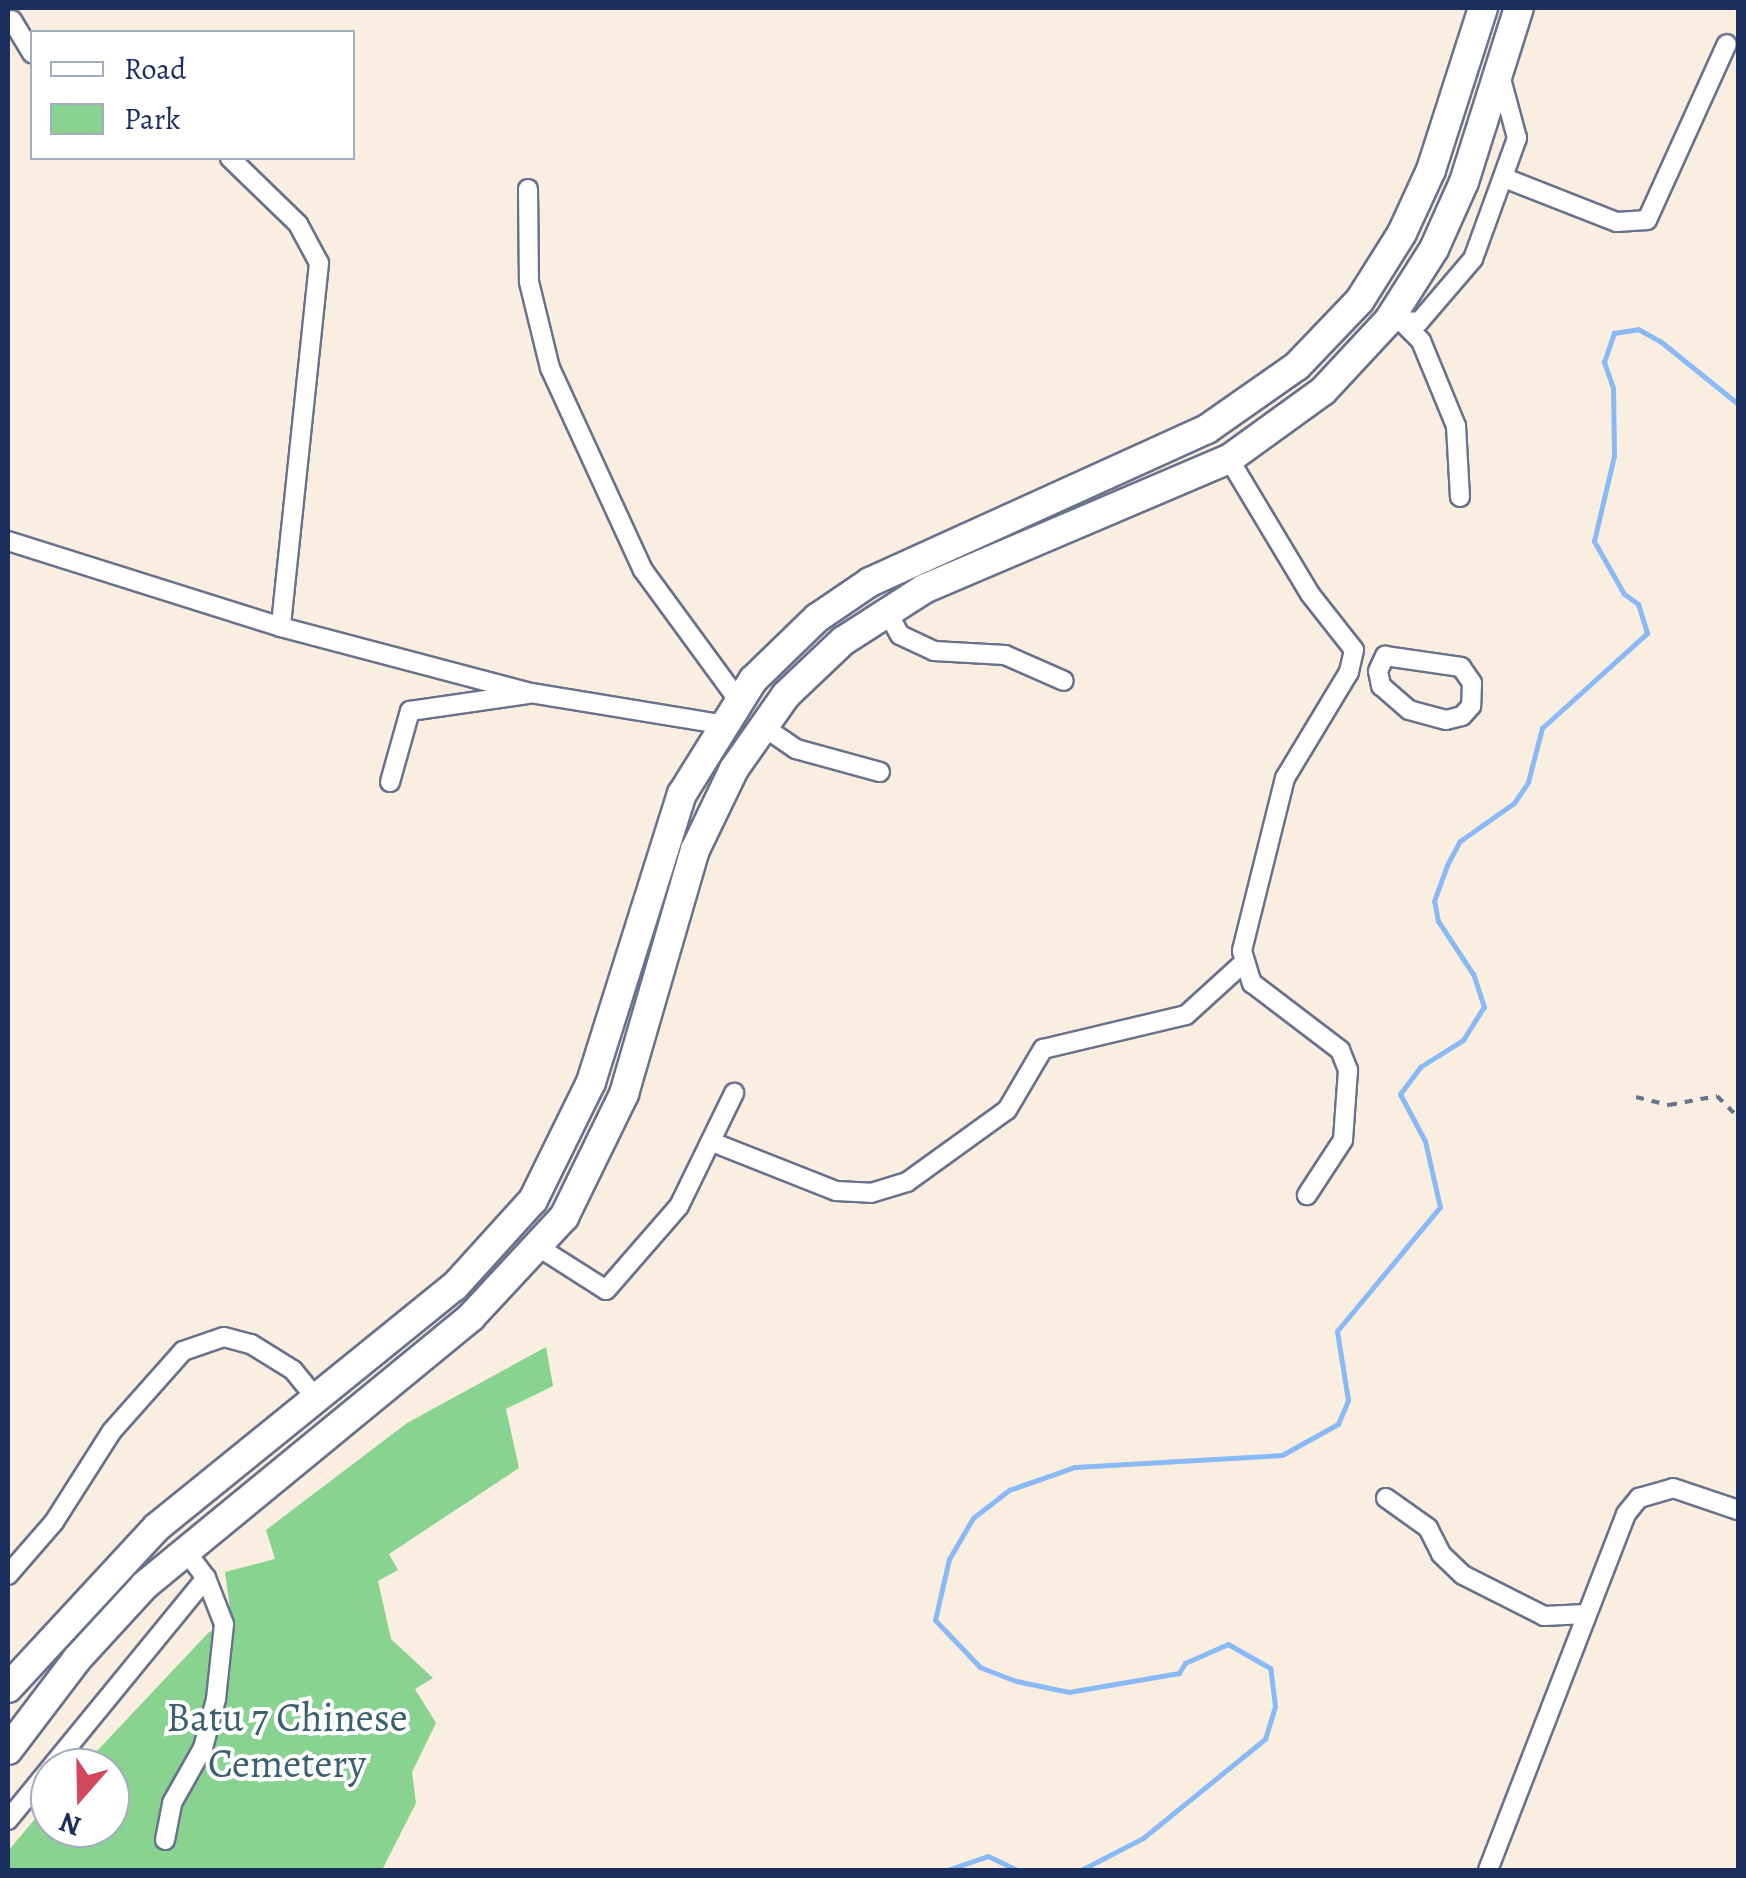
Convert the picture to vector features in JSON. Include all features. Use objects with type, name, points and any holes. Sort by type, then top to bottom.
[{"type":"highway","points":[[8,1688],[135,1548],[489,1254],[551,1171],[591,1082],[670,824],[720,724],[738,700],[817,618],[870,582],[1207,429],[1297,366],[1360,300],[1402,234],[1432,170],[1484,8]]},
{"type":"highway","points":[[8,1750],[77,1659],[184,1549],[471,1318],[540,1248],[601,1150],[624,1094],[696,850],[761,725],[831,652],[887,612],[985,560],[1230,459],[1323,391],[1397,322],[1434,249],[1500,75],[1519,8]]},
{"type":"street","points":[[12,20],[30,50]]},
{"type":"street","points":[[1507,180],[1616,222],[1647,220],[1726,44]]},
{"type":"street","points":[[1397,322],[1419,322],[1461,278],[1507,180],[1518,138],[1500,75]]},
{"type":"street","points":[[232,160],[298,224],[319,263],[281,627]]},
{"type":"street","points":[[528,189],[529,282],[550,368],[627,541],[738,700]]},
{"type":"street","points":[[1397,322],[1421,342],[1456,426],[1460,497]]},
{"type":"street","points":[[1230,459],[1310,594],[1354,650],[1461,667],[1472,683],[1470,706],[1462,716],[1446,720],[1394,701],[1381,686],[1378,670],[1385,656]]},
{"type":"street","points":[[8,541],[281,627],[532,694],[720,724]]},
{"type":"street","points":[[887,612],[900,635],[934,651],[1005,655],[1064,681]]},
{"type":"street","points":[[712,1142],[836,1191],[871,1193],[907,1182],[1007,1110],[1043,1050],[1186,1015],[1242,964],[1285,778],[1349,672],[1354,650]]},
{"type":"street","points":[[390,782],[410,712],[532,694]]},
{"type":"street","points":[[761,725],[796,749],[880,772]]},
{"type":"street","points":[[1242,964],[1266,997],[1340,1050],[1348,1070],[1343,1140],[1307,1195]]},
{"type":"street","points":[[540,1248],[606,1290],[679,1206],[734,1092]]},
{"type":"street","points":[[8,1575],[54,1522],[112,1431],[182,1351],[224,1337],[251,1344],[293,1370],[315,1397]]},
{"type":"street","points":[[1488,1870],[1626,1514],[1639,1498],[1674,1488],[1738,1510]]},
{"type":"street","points":[[1386,1498],[1428,1528],[1441,1554],[1463,1575],[1544,1616],[1586,1614]]},
{"type":"street","points":[[165,1840],[172,1803],[204,1748],[216,1700],[224,1624],[206,1578],[184,1549]]},
{"type":"street","points":[[8,1820],[206,1578]]},
{"type":"path","points":[[1636,1097],[1669,1106],[1716,1096],[1738,1118]]},
{"type":"green space","name":"Batu 7 Chinese Cemetery","points":[[546,1347],[553,1386],[506,1409],[519,1468],[389,1554],[398,1570],[378,1581],[391,1639],[433,1678],[415,1689],[436,1723],[412,1772],[416,1803],[382,1870],[8,1870],[8,1851],[30,1825],[30,1848],[130,1848],[130,1748],[100,1748],[209,1632],[232,1623],[225,1572],[275,1559],[266,1530],[407,1423]]},
{"type":"waterway","points":[[1081,1870],[1143,1838],[1265,1739],[1275,1706],[1270,1668],[1228,1644],[1185,1663],[1179,1673],[1069,1692],[1016,1681],[980,1667],[935,1620],[949,1559],[973,1518],[1009,1490],[1075,1467],[1282,1455],[1338,1424],[1348,1400],[1337,1331],[1440,1207],[1425,1141],[1400,1094],[1420,1067],[1463,1040],[1484,1007],[1473,974],[1438,921],[1434,901],[1447,865],[1460,841],[1514,803],[1528,782],[1542,728],[1647,633],[1638,604],[1624,594],[1594,541],[1614,456],[1613,388],[1604,362],[1614,333],[1638,329],[1660,341],[1738,404]]},
{"type":"waterway","points":[[947,1870],[988,1856],[1017,1870]]}]
